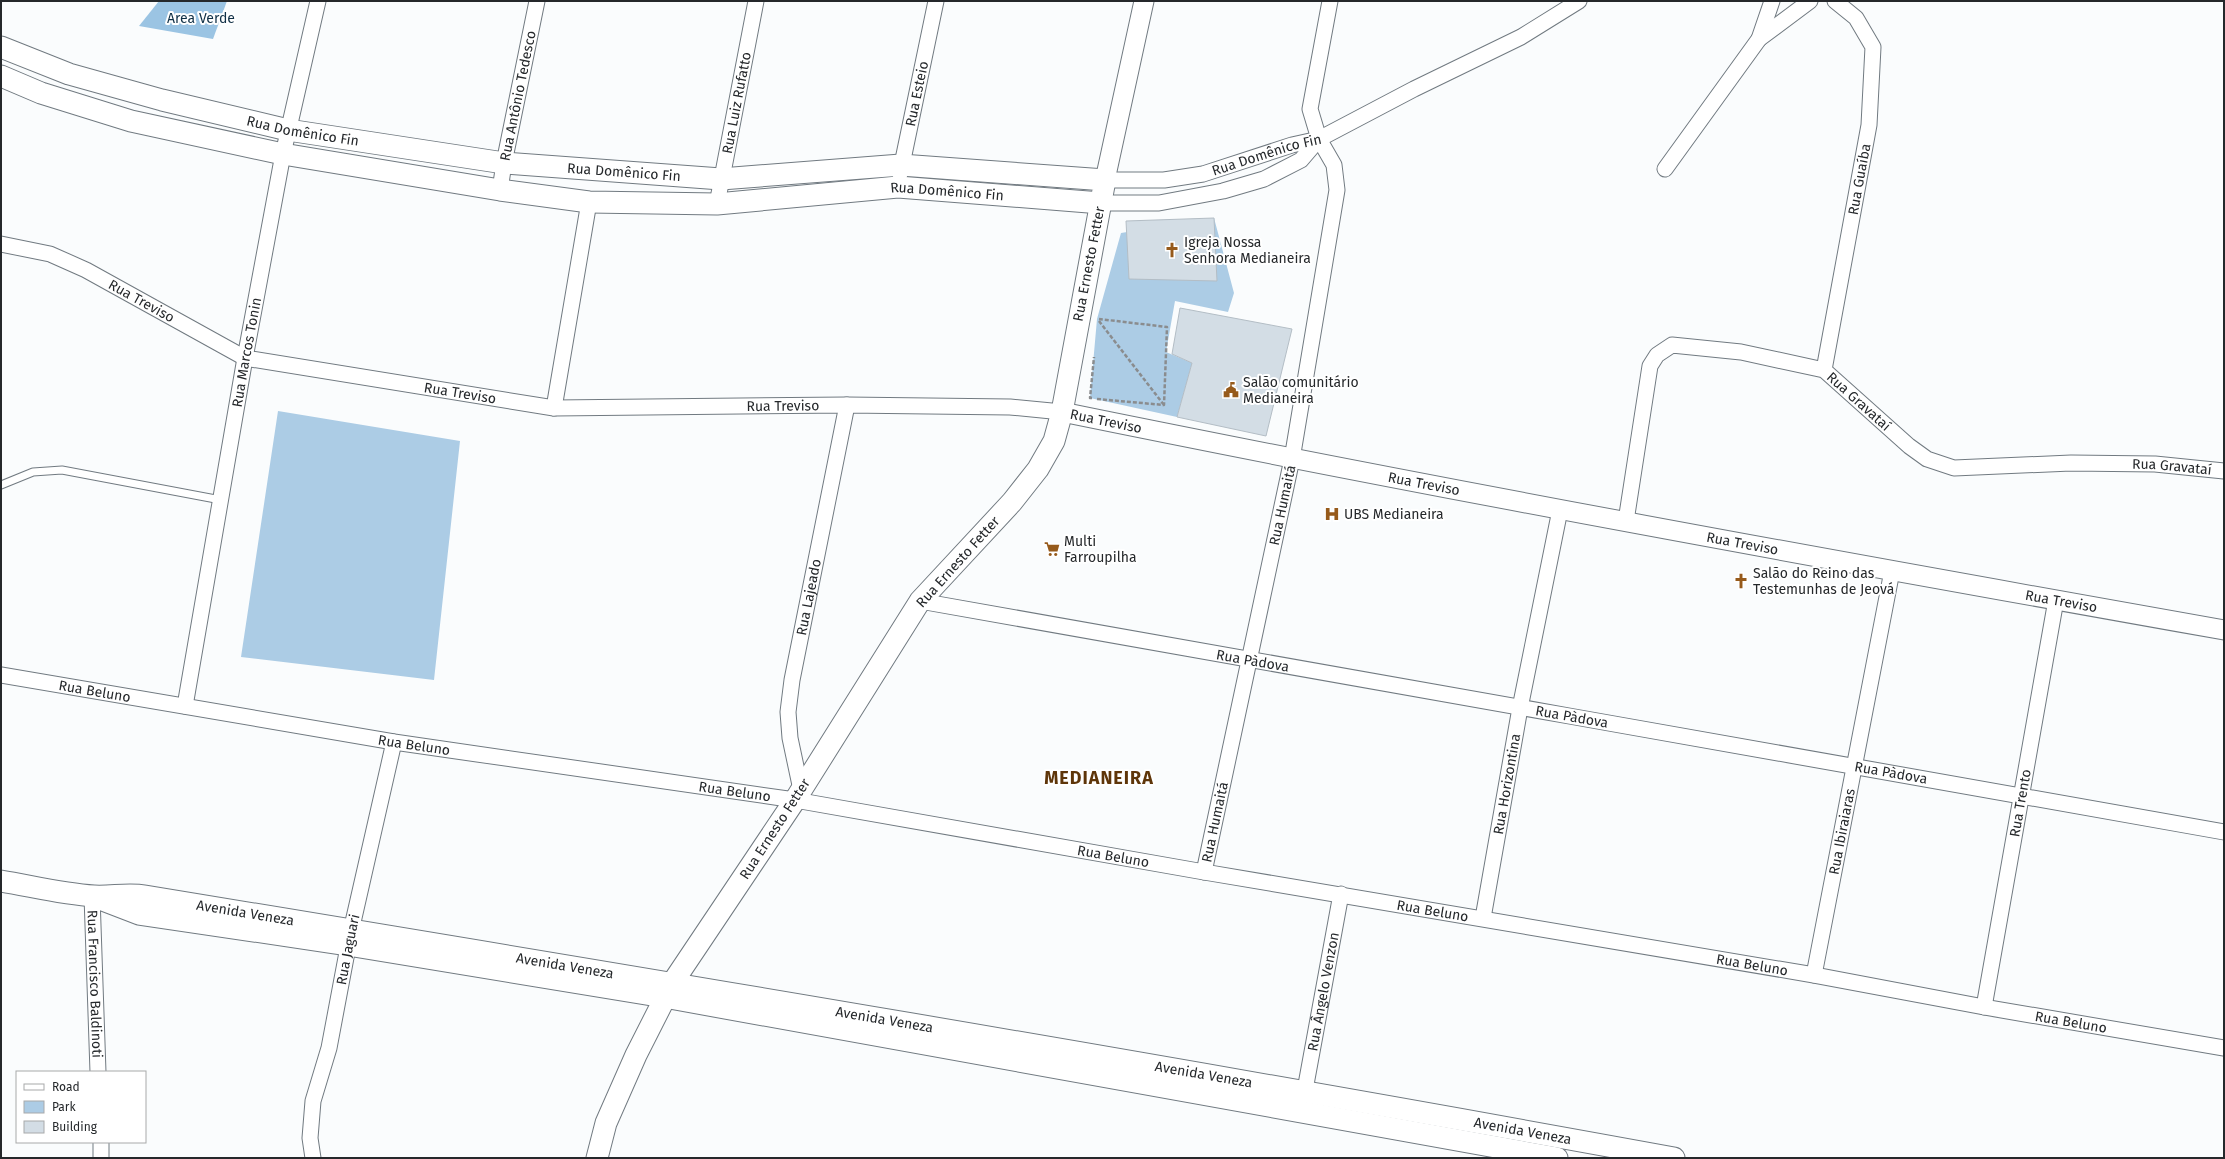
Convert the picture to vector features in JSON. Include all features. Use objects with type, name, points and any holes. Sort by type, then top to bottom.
[{"type":"main road","name":"Rua Domênico Fin","points":[[1,47],[76,76],[162,100],[288,130],[504,163],[721,179],[901,165],[1105,180]]},
{"type":"main road","name":"Rua Domênico Fin","points":[[1,76],[41,93],[132,121],[283,154],[500,190],[589,202],[717,204],[898,186],[1101,202]]},
{"type":"main road","name":"Rua Ernesto Fetter","points":[[597,1158],[606,1123],[636,1055],[669,990],[798,795],[920,601],[1012,502],[1038,469],[1054,441],[1062,412],[1105,180]]},
{"type":"main road","name":"Avenida Veneza","points":[[1,881],[92,896],[139,914],[350,938],[669,990],[1305,1090],[1674,1158]]},
{"type":"main road","name":"Avenida Veneza","points":[[669,990],[1405,1131],[1556,1158]]},
{"type":"main road","points":[[1405,1131],[1409,1109]]},
{"type":"main road","points":[[1509,1150],[1513,1128]]},
{"type":"street","name":"Rua Marcos Tonin","points":[[185,706],[245,358],[283,154],[318,1]]},
{"type":"street","name":"Rua Antônio Tedesco","points":[[500,190],[504,163],[537,1]]},
{"type":"street","name":"Rua Luiz Rufatto","points":[[717,204],[756,1]]},
{"type":"street","name":"Rua Esteio","points":[[898,186],[901,165],[936,1]]},
{"type":"street","name":"Rua Ernesto Fetter","points":[[1105,180],[1144,1]]},
{"type":"street","name":"Rua Humaitá","points":[[1204,872],[1292,459],[1337,190],[1334,165],[1319,139],[1310,109],[1310,97],[1330,1]]},
{"type":"street","points":[[1319,139],[1414,89],[1521,38],[1579,1]]},
{"type":"street","points":[[1760,39],[1772,1]]},
{"type":"street","points":[[1665,169],[1760,39],[1810,1]]},
{"type":"street","name":"Rua Guaíba","points":[[1824,370],[1870,125],[1874,47],[1856,18],[1835,1]]},
{"type":"street","name":"Rua Domênico Fin","points":[[1105,180],[1164,180],[1203,174],[1292,145],[1319,139]]},
{"type":"street","name":"Rua Domênico Fin","points":[[1101,202],[1159,203],[1223,191],[1264,179],[1301,160],[1319,139]]},
{"type":"street","points":[[554,408],[589,202]]},
{"type":"street","name":"Rua Treviso","points":[[1,244],[50,254],[86,270],[245,358],[554,408],[847,405],[1010,407],[1062,412],[1292,459],[1560,510],[2224,630]]},
{"type":"street","name":"Rua Gravataí","points":[[1626,521],[1650,366],[1657,355],[1672,346],[1741,352],[1824,370],[1909,446],[1927,459],[1954,468],[2070,463],[2155,464],[2224,471]]},
{"type":"street","name":"Rua Lajeado","points":[[798,795],[790,738],[789,706],[792,680],[847,405]]},
{"type":"street","name":"Rua Horizontina","points":[[1483,918],[1520,708],[1560,510]]},
{"type":"street","name":"Rua Ibiraiaras","points":[[1814,975],[1892,571]]},
{"type":"street","name":"Rua Trento","points":[[1984,1007],[2056,600]]},
{"type":"street","name":"Rua Pàdova","points":[[920,601],[1250,661],[1854,765],[2224,832]]},
{"type":"street","name":"Rua Beluno","points":[[1,674],[394,742],[798,795],[1204,872],[1814,975],[1984,1007],[2224,1048]]},
{"type":"street","name":"Rua Jaguari","points":[[313,1158],[310,1138],[312,1101],[329,1048],[350,938],[394,742]]},
{"type":"street","name":"Rua Ângelo Venzon","points":[[1305,1090],[1341,894]]},
{"type":"street","name":"Rua Francisco Baldinoti","points":[[92,896],[98,1071]]},
{"type":"street","points":[[101,1143],[101,1158]]},
{"type":"lane","points":[[1,485],[33,472],[62,470],[221,500]]},
{"type":"path","points":[[1096,327],[1097,319]]},
{"type":"path","points":[[1097,319],[1167,326],[1164,405]]},
{"type":"path","points":[[1097,319],[1164,405]]},
{"type":"path","points":[[1094,351],[1090,398],[1164,405]]},
{"type":"green space","name":"Area Verde","points":[[159,1],[227,1],[213,39],[139,26]]},
{"type":"green space","points":[[1214,218],[1234,293],[1228,312],[1175,301],[1166,352],[1192,363],[1177,417],[1090,398],[1097,319],[1121,233]]},
{"type":"green space","points":[[278,411],[460,441],[434,680],[241,657]]},
{"type":"building","name":"Igreja Nossa Senhora Medianeira","points":[[1214,218],[1217,281],[1129,279],[1126,221]]},
{"type":"building","name":"Salão comunitário Medianeira","points":[[1180,308],[1292,329],[1266,436],[1177,417],[1192,363],[1172,354]]},
{"type":"place","name":"Igreja Nossa Senhora Medianeira","points":[[1172,250]]},
{"type":"place","name":"Salão comunitário Medianeira","points":[[1231,390]]},
{"type":"place","name":"UBS Medianeira","points":[[1332,514]]},
{"type":"place","name":"Multi Farroupilha","points":[[1052,549]]},
{"type":"place","name":"Salão do Reino das Testemunhas de Jeová","points":[[1741,581]]},
{"type":"district","name":"MEDIANEIRA","points":[[1099,778]]}]
